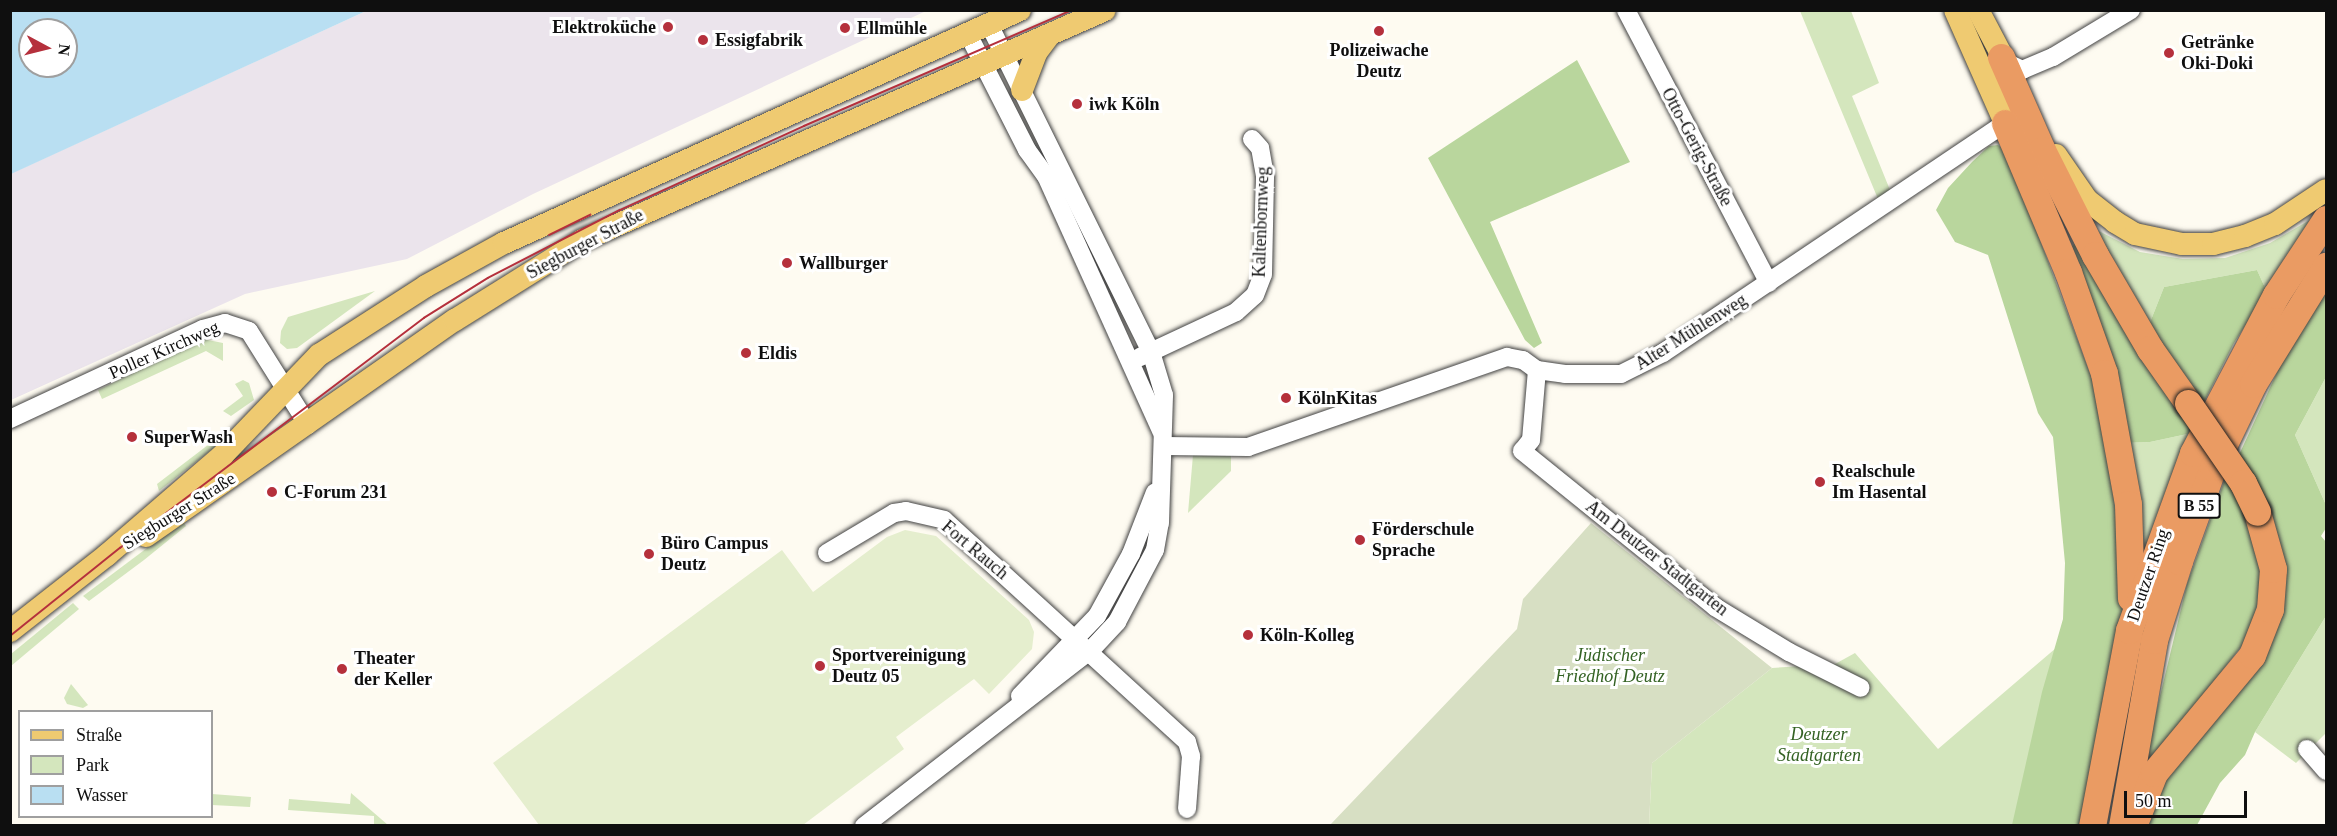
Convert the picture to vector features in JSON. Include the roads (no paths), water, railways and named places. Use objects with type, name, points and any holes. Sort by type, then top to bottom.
[{"type":"highway","name":"B 55","points":[[2003,59],[2042,150],[2095,255],[2150,349],[2243,483],[2257,512],[2273,569],[2270,609],[2252,655],[2154,773],[2133,825]]},
{"type":"highway","name":"B 55","points":[[2006,123],[2068,272],[2104,373],[2115,423],[2131,534],[2129,630]]},
{"type":"highway","name":"Deutzer Ring","points":[[2092,825],[2129,630],[2193,453],[2276,295],[2326,219]]},
{"type":"highway","name":"Deutzer Ring","points":[[2122,825],[2154,640],[2179,561],[2213,467],[2253,384],[2326,266]]},
{"type":"main road","name":"Siegburger Straße","points":[[10,631],[107,555],[223,455],[287,393],[308,366],[333,345],[426,286],[504,243],[969,36],[1020,10]]},
{"type":"main road","name":"Siegburger Straße","points":[[107,555],[183,512],[472,309],[583,240],[837,126],[984,66],[1105,10]]},
{"type":"main road","name":"B 55","points":[[1955,10],[2006,123]]},
{"type":"main road","name":"B 55","points":[[1978,10],[2038,126],[2087,200],[2135,234],[2182,244],[2213,244],[2275,224],[2326,190]]},
{"type":"main road","points":[[1022,90],[1036,53],[1049,36]]},
{"type":"street","name":"Otto-Gerig-Straße","points":[[1626,10],[1769,283]]},
{"type":"street","points":[[2003,59],[2022,70],[2043,61],[2131,10]]},
{"type":"street","points":[[989,24],[1022,90],[1053,173],[1165,442]]},
{"type":"street","points":[[864,825],[1090,651],[1117,622],[1155,550],[1165,442],[1164,395],[1150,352],[1053,173],[1027,150],[969,36]]},
{"type":"street","name":"Alter Mühlenweg","points":[[1165,442],[1248,447],[1507,357],[1523,360],[1537,370],[1621,374],[1663,353],[2006,123]]},
{"type":"street","name":"Kaltenbornweg","points":[[1131,361],[1236,312],[1255,295],[1263,274],[1265,176],[1260,148],[1252,139]]},
{"type":"street","name":"Poller Kirchweg","points":[[10,419],[202,329],[225,323],[249,332],[308,425]]},
{"type":"street","name":"Am Deutzer Stadtgarten","points":[[1537,370],[1532,440],[1522,451],[1715,607],[1789,652],[1862,688]]},
{"type":"street","points":[[997,721],[1076,638],[1113,591],[1163,471]]},
{"type":"street","name":"Fort Rauch","points":[[827,553],[894,513],[906,511],[944,520],[1076,638],[1187,742],[1191,756],[1187,809]]},
{"type":"street","points":[[2307,749],[2326,771]]},
{"type":"water","points":[[11,10],[366,11],[11,174]]},
{"type":"tram line","points":[[10,636],[120,548],[424,318],[488,278],[620,210],[804,126],[1072,10]]},
{"type":"tram line","points":[[549,235],[590,215]]},
{"type":"place","name":"Elektroküche","points":[[668,27]]},
{"type":"place","name":"Ellmühle","points":[[845,28]]},
{"type":"place","name":"Polizeiwache Deutz","points":[[1379,31]]},
{"type":"place","name":"Essigfabrik","points":[[703,40]]},
{"type":"place","name":"Getränke Oki-Doki","points":[[2169,53]]},
{"type":"place","name":"iwk Köln","points":[[1077,104]]},
{"type":"place","name":"Wallburger","points":[[787,263]]},
{"type":"place","name":"Eldis","points":[[746,353]]},
{"type":"place","name":"KölnKitas","points":[[1286,398]]},
{"type":"place","name":"SuperWash","points":[[132,437]]},
{"type":"place","name":"Realschule Im Hasental","points":[[1820,482]]},
{"type":"place","name":"C-Forum 231","points":[[272,492]]},
{"type":"place","name":"Förderschule Sprache","points":[[1360,540]]},
{"type":"place","name":"Büro Campus Deutz","points":[[649,554]]},
{"type":"place","name":"Köln-Kolleg","points":[[1248,635]]},
{"type":"place","name":"Sportvereinigung Deutz 05","points":[[820,666]]},
{"type":"place","name":"Theater der Keller","points":[[342,669]]},
{"type":"park label","name":"Jüdischer Friedhof Deutz","points":[[1610,666]]},
{"type":"park label","name":"Deutzer Stadtgarten","points":[[1819,745]]}]
